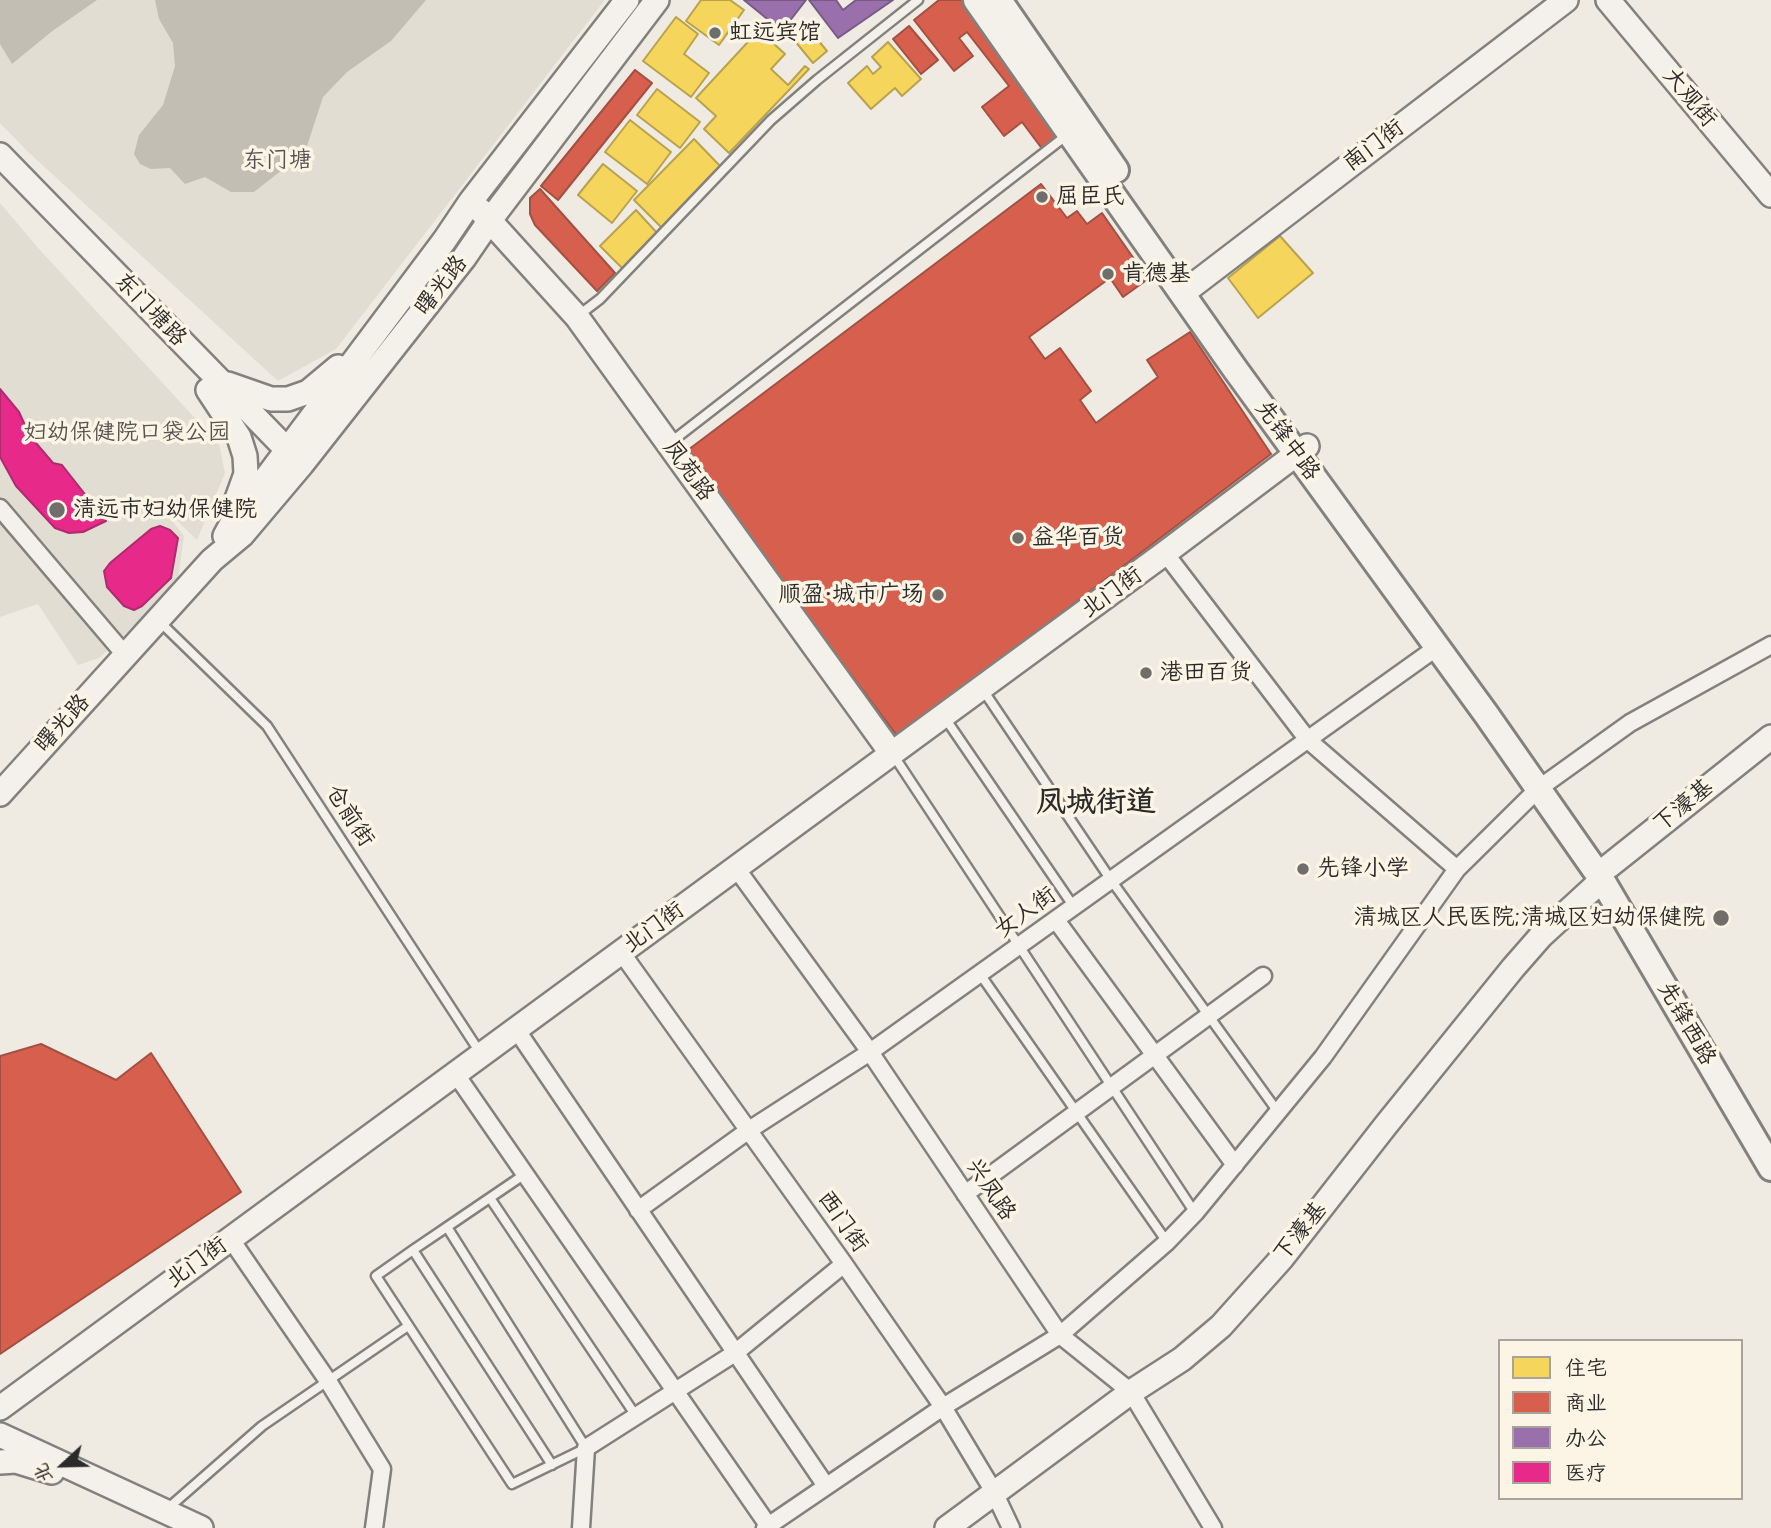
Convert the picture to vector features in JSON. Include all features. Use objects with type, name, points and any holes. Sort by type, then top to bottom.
[{"type":"main road","name":"先锋中路","points":[[976,0],[1070,133],[1246,362],[1301,450],[1436,648],[1544,785]]},
{"type":"main road","name":"先锋中路","points":[[999,0],[1189,288]]},
{"type":"main road","name":"先锋中路","points":[[1301,450],[1609,875]]},
{"type":"main road","name":"先锋西路","points":[[1609,875],[1771,1147]]},
{"type":"main road","name":"先锋西路","points":[[1609,875],[1771,1168]]},
{"type":"street","name":"曙光路","points":[[0,794],[212,560],[242,535],[374,335],[471,201],[627,0]]},
{"type":"street","name":"曙光路","points":[[212,560],[231,525],[290,463],[464,258],[657,0]]},
{"type":"street","name":"南门街","points":[[1189,288],[1566,0]]},
{"type":"street","name":"大观街","points":[[1608,0],[1771,195]]},
{"type":"street","name":"东门塘路","points":[[0,155],[213,385]]},
{"type":"street","name":"东门塘路","points":[[0,174],[290,463]]},
{"type":"street","name":"凤苑路","points":[[471,201],[577,317],[892,754]]},
{"type":"street","points":[[213,385],[271,399],[298,397],[319,384],[374,335]]},
{"type":"street","points":[[213,385],[239,437],[245,456],[246,474],[233,508],[231,525]]},
{"type":"street","name":"北门街","points":[[0,1408],[1166,553],[1301,450]]},
{"type":"street","points":[[0,508],[126,656]]},
{"type":"street","points":[[1166,553],[1308,740],[1457,869]]},
{"type":"street","points":[[455,1073],[768,1527],[943,1407],[1060,1335],[1167,1242],[1195,1213],[1323,1056],[1457,869],[1544,785],[1630,723],[1771,645]]},
{"type":"street","name":"女人街","points":[[638,1210],[749,1130],[870,1052],[1436,648]]},
{"type":"street","name":"下濠基","points":[[947,1528],[1130,1392],[1181,1359],[1221,1326],[1282,1258],[1386,1125],[1541,936],[1771,737]]},
{"type":"street","name":"下濠基","points":[[1609,875],[1771,749]]},
{"type":"street","name":"兴凤路","points":[[736,868],[870,1052],[1060,1335],[1130,1392],[1213,1528]]},
{"type":"street","points":[[1056,920],[1235,1165]]},
{"type":"street","name":"西门街","points":[[621,952],[845,1264],[943,1407],[994,1492],[1011,1528]]},
{"type":"street","points":[[965,1194],[1263,976]]},
{"type":"street","points":[[516,1029],[826,1486]]},
{"type":"street","points":[[230,1238],[328,1381],[382,1469],[374,1528]]},
{"type":"street","points":[[581,1528],[586,1448],[736,1353],[845,1264]]},
{"type":"street","points":[[0,1398],[24,1389]]},
{"type":"street","points":[[0,1435],[168,1519]]},
{"type":"street","points":[[0,1448],[168,1519],[201,1528]]},
{"type":"street","points":[[0,1462],[16,1461],[52,1472]]},
{"type":"lane","points":[[577,317],[600,299],[771,120],[918,0]]},
{"type":"lane","points":[[668,444],[1070,133]]},
{"type":"lane","name":"仓前街","points":[[158,620],[267,726],[481,1055]]},
{"type":"lane","points":[[981,688],[1111,880],[1278,1112]]},
{"type":"lane","points":[[944,716],[1074,907]]},
{"type":"lane","points":[[892,754],[1195,1213]]},
{"type":"lane","points":[[980,974],[1167,1242]]},
{"type":"lane","points":[[447,1227],[586,1448],[512,1484],[376,1276],[413,1250],[525,1174]]},
{"type":"lane","points":[[490,1198],[636,1416]]},
{"type":"lane","points":[[413,1250],[552,1465]]},
{"type":"lane","points":[[168,1519],[262,1426],[408,1326]]},
{"type":"shaded area","points":[[0,0],[97,0],[51,32],[12,64],[0,44]]},
{"type":"shaded area","name":"东门塘","points":[[155,0],[426,0],[391,41],[347,72],[323,97],[305,152],[254,192],[231,192],[205,177],[185,184],[170,168],[151,169],[140,164],[134,154],[139,135],[163,105],[175,66],[173,43],[159,19]]},
{"type":"shaded area","name":"清远市妇幼保健院","points":[[0,376],[122,521],[155,499],[184,536],[177,586],[99,658],[78,665],[38,604],[0,617]]},
{"type":"green space","name":"东门塘","points":[[0,0],[604,1],[336,349],[278,381],[26,150],[0,123]]},
{"type":"green space","name":"妇幼保健院口袋公园","points":[[0,203],[219,444],[225,473],[197,540],[155,499],[123,521],[0,383]]},
{"type":"building: 住宅","name":"虹远宾馆","points":[[701,0],[730,0],[744,10],[719,45],[686,21]]},
{"type":"building: 住宅","points":[[676,17],[698,34],[684,54],[709,73],[691,97],[643,61]]},
{"type":"building: 住宅","points":[[808,28],[827,51],[813,63],[794,40]]},
{"type":"building: 住宅","points":[[759,30],[785,54],[771,69],[788,85],[805,66],[809,69],[729,153],[704,129],[716,116],[696,98]]},
{"type":"building: 住宅","points":[[888,42],[921,79],[902,96],[895,88],[871,109],[848,83],[867,66],[873,74],[881,67],[872,57]]},
{"type":"building: 住宅","points":[[657,89],[700,122],[680,148],[637,115]]},
{"type":"building: 住宅","points":[[630,120],[671,152],[647,184],[605,152]]},
{"type":"building: 住宅","points":[[694,139],[722,168],[662,228],[634,200]]},
{"type":"building: 住宅","points":[[603,164],[637,191],[612,223],[578,195]]},
{"type":"building: 住宅","points":[[636,210],[658,234],[623,269],[600,246]]},
{"type":"building: 住宅","points":[[1280,236],[1313,273],[1258,318],[1228,278]]},
{"type":"building: 商业","points":[[939,0],[965,0],[1067,132],[1043,150],[1022,122],[1004,136],[982,107],[1009,86],[967,32],[959,38],[973,56],[954,71],[914,20]]},
{"type":"building: 商业","points":[[909,26],[938,60],[921,74],[893,39]]},
{"type":"building: 商业","points":[[635,70],[652,83],[558,200],[541,186]]},
{"type":"building: 商业","name":"顺盈·城市广场","points":[[1041,184],[1067,218],[1077,211],[1087,224],[1102,213],[1148,279],[1123,297],[1110,278],[1029,337],[1045,359],[1060,348],[1091,391],[1080,400],[1096,423],[1158,377],[1147,360],[1190,332],[1271,454],[898,737],[684,453]]},
{"type":"building: 商业","points":[[540,189],[615,273],[597,291],[535,225],[530,214],[530,198]]},
{"type":"building: 商业","points":[[41,1044],[116,1080],[151,1053],[241,1192],[0,1354],[0,1056]]},
{"type":"building: 办公","points":[[744,0],[806,0],[782,31]]},
{"type":"building: 办公","points":[[809,0],[836,0],[843,10],[856,0],[893,0],[838,38]]},
{"type":"building: 医疗","points":[[0,389],[19,412],[30,436],[53,463],[62,465],[106,521],[83,532],[69,533],[55,528],[16,486],[0,457]]},
{"type":"building: 医疗","points":[[160,526],[170,530],[178,538],[171,578],[142,606],[134,610],[124,606],[107,587],[104,571],[151,529]]},
{"type":"place","name":"虹远宾馆","points":[[715,33]]},
{"type":"place","name":"屈臣氏","points":[[1042,197]]},
{"type":"place","name":"肯德基","points":[[1108,274]]},
{"type":"place","name":"清远市妇幼保健院","points":[[57,510]]},
{"type":"place","name":"益华百货","points":[[1018,538]]},
{"type":"place","name":"顺盈·城市广场","points":[[938,595]]},
{"type":"place","name":"港田百货","points":[[1146,673]]},
{"type":"place","name":"先锋小学","points":[[1303,869]]},
{"type":"place","name":"清城区人民医院;清城区妇幼保健院","points":[[1721,918]]},
{"type":"district","name":"凤城街道","points":[[1096,803]]}]
